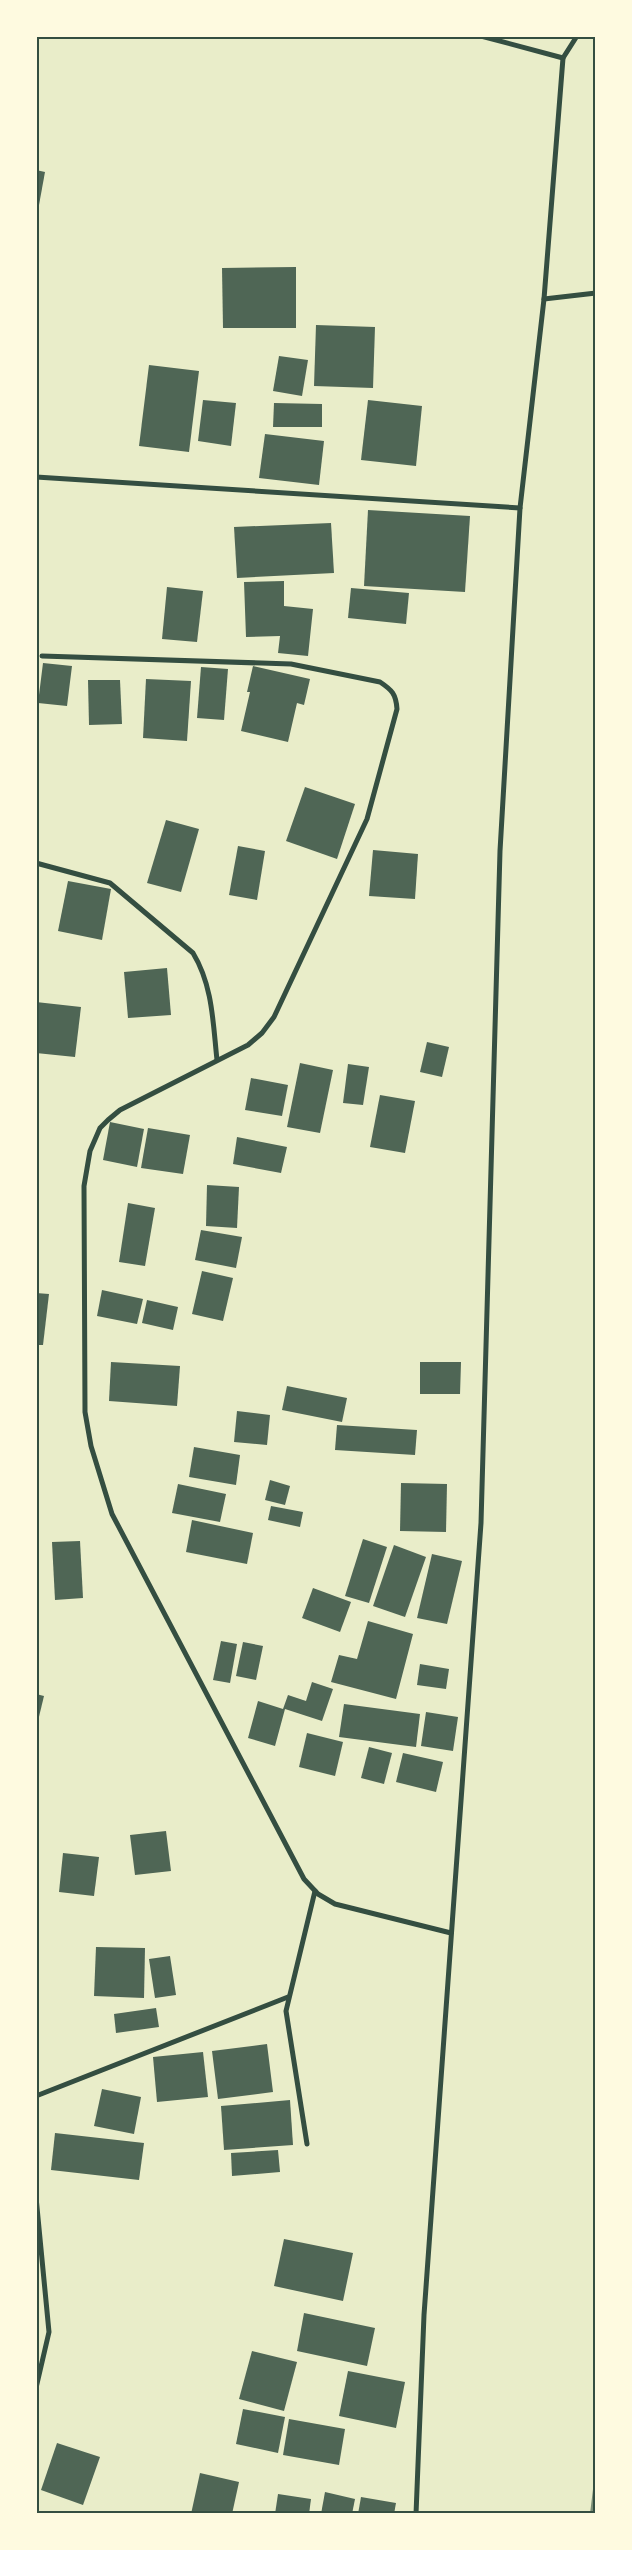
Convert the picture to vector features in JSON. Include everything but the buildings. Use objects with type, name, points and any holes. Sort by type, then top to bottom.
[{"type":"street","points":[[480,36],[563,58]]},
{"type":"street","points":[[416,2514],[424,2315],[481,1523],[500,851],[520,508],[544,299],[563,58],[577,36]]},
{"type":"street","points":[[544,299],[596,293]]},
{"type":"street","points":[[36,476],[520,508]]},
{"type":"street","points":[[42,656],[291,664],[380,682],[392,689],[397,698],[397,709],[367,819],[274,1017],[248,1045],[120,1110],[100,1128],[90,1151],[84,1186],[87,1431],[112,1514],[122,1537],[304,1879],[315,1891],[335,1904],[452,1933]]},
{"type":"street","points":[[36,863],[110,883],[193,954],[201,967],[208,986],[217,1060]]},
{"type":"street","points":[[307,2144],[286,2021],[288,1997],[315,1891]]},
{"type":"street","points":[[36,2096],[288,1997]]},
{"type":"street","points":[[36,2196],[49,2332],[36,2388]]},
{"type":"railway","points":[[592,2514],[596,2481]]}]
